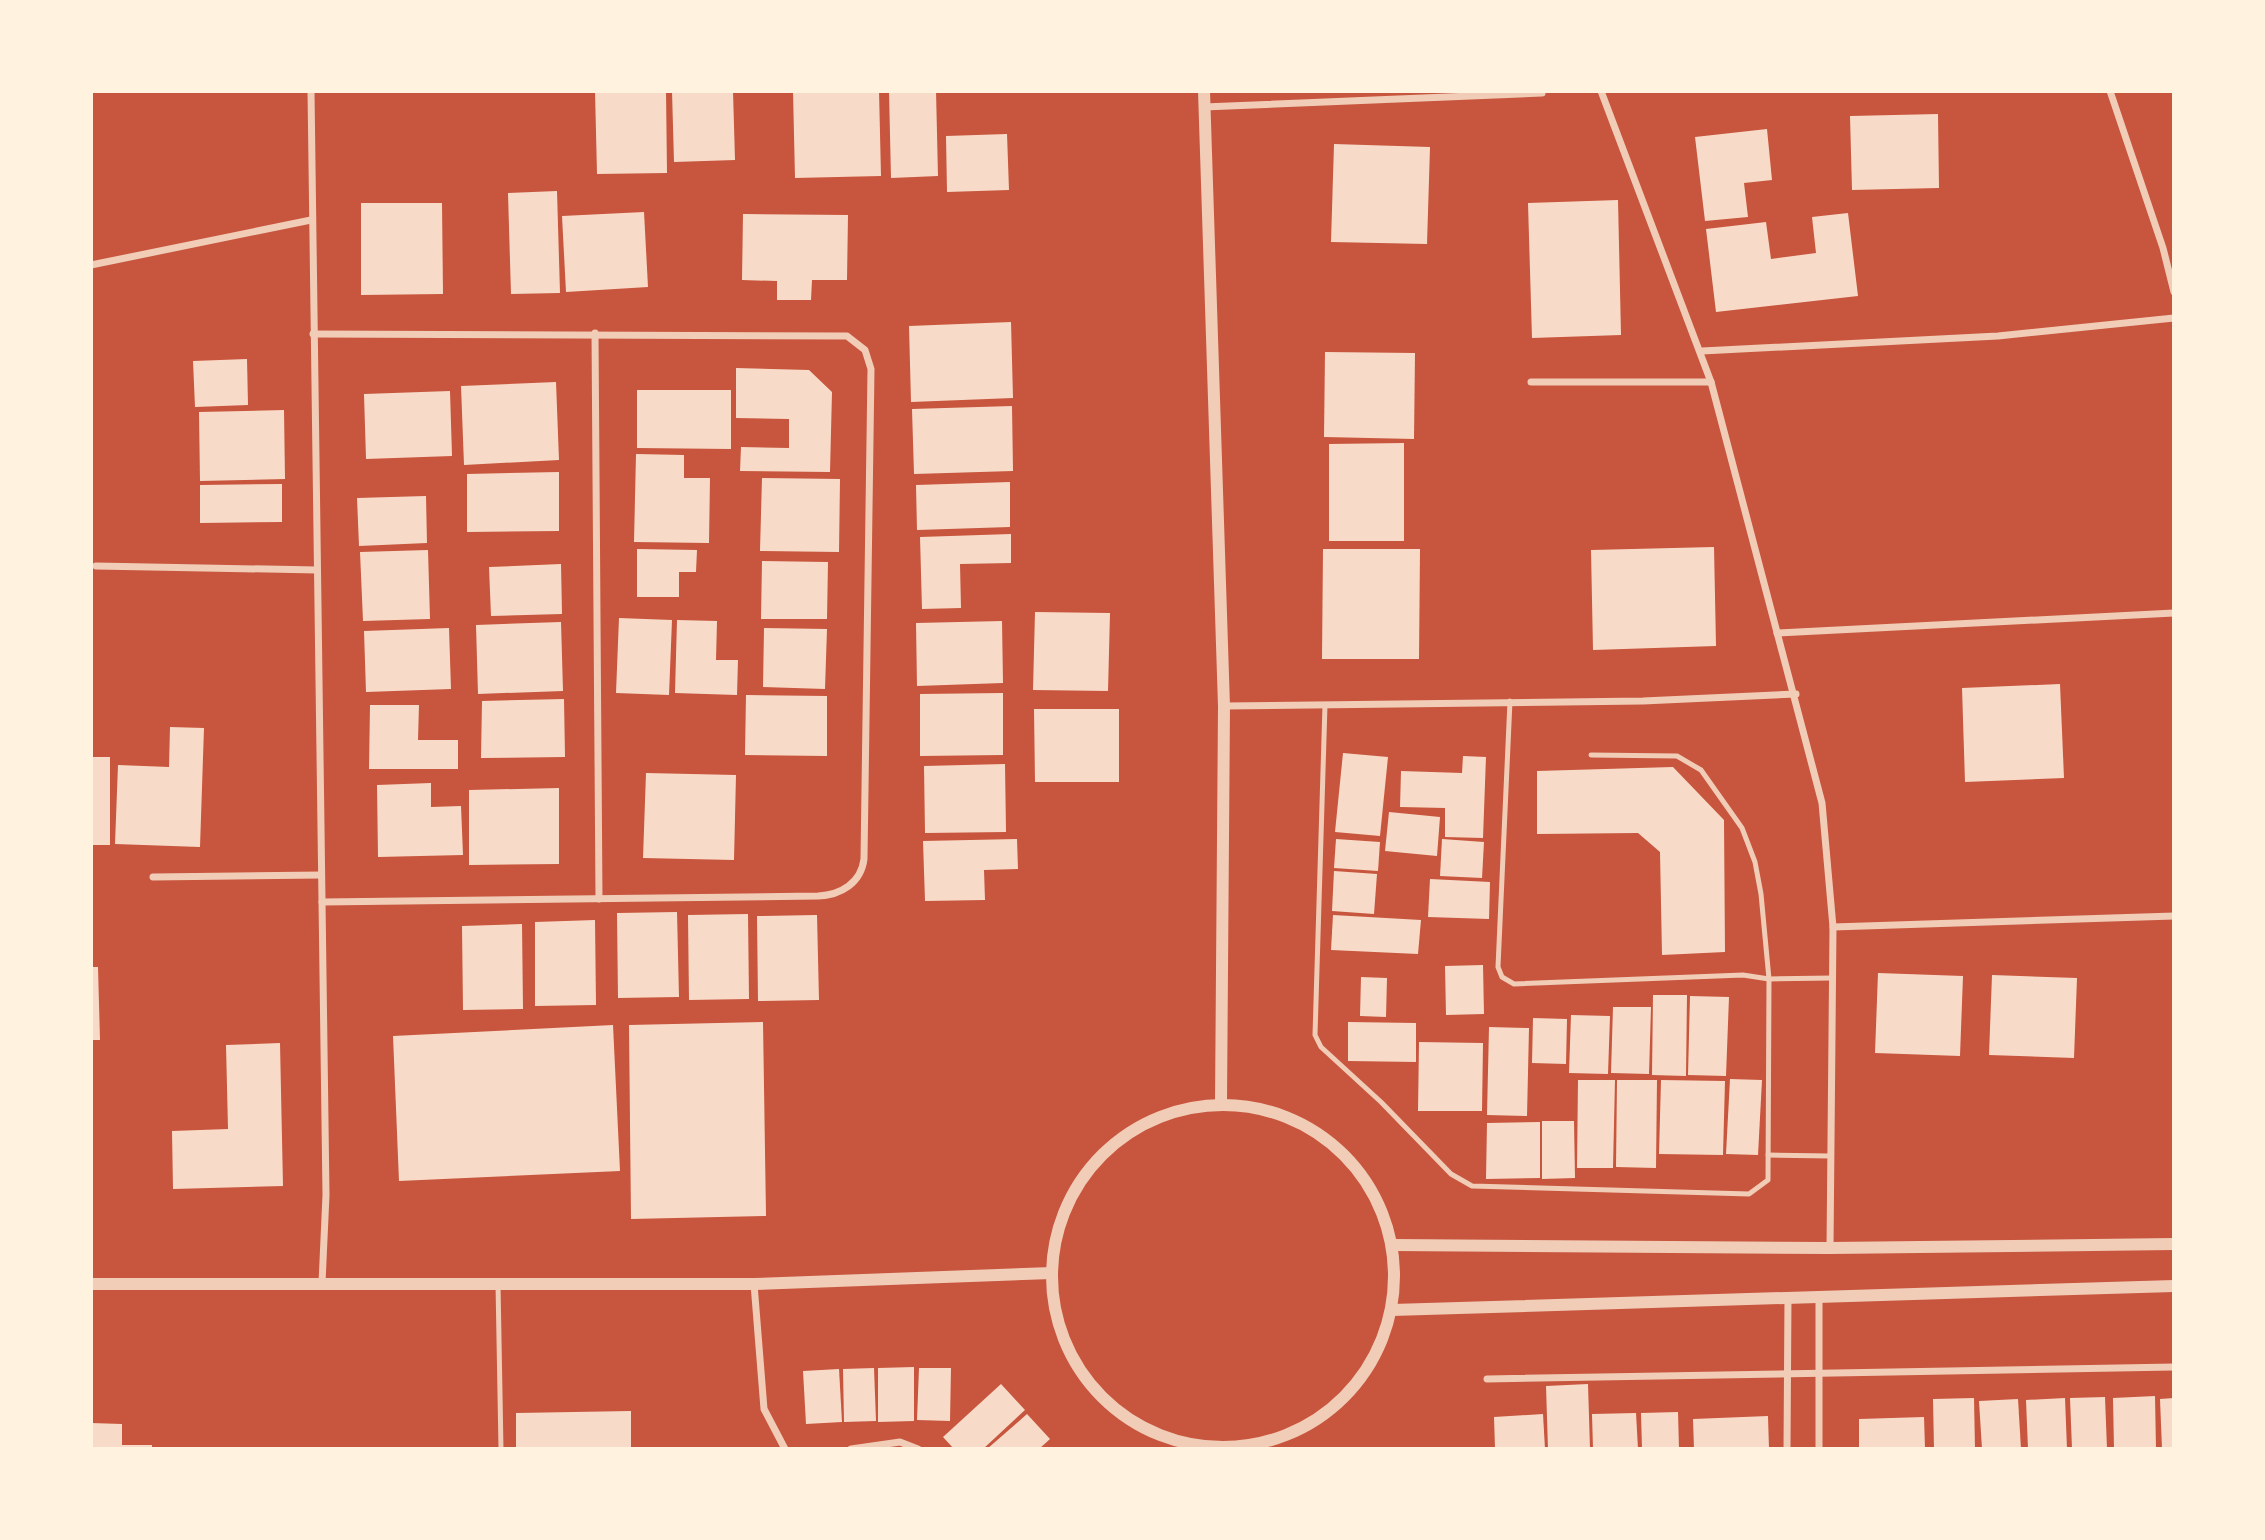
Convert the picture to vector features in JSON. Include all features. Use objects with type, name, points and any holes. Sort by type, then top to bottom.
[{"type":"street","points":[[311,91],[326,1195],[322,1283]]},
{"type":"street","points":[[1204,91],[1224,706],[1221,1104]]},
{"type":"street","points":[[1601,91],[1712,382],[1777,633],[1796,694],[1822,803],[1833,927],[1830,1248]]},
{"type":"street","points":[[2110,91],[2163,248],[2174,292]]},
{"type":"street","points":[[1204,107],[1542,93]]},
{"type":"street","points":[[91,265],[311,220]]},
{"type":"street","points":[[2163,248],[2174,247]]},
{"type":"street","points":[[1702,351],[1998,336],[2174,318]]},
{"type":"street","points":[[313,334],[848,336],[865,350],[871,369],[862,872],[837,895],[321,902]]},
{"type":"street","points":[[595,334],[599,899]]},
{"type":"street","points":[[1531,382],[1712,382]]},
{"type":"street","points":[[96,566],[317,570]]},
{"type":"street","points":[[1777,633],[2174,613]]},
{"type":"street","points":[[1224,706],[1643,701],[1796,694]]},
{"type":"street","points":[[153,877],[321,875]]},
{"type":"street","points":[[1833,927],[2174,916]]},
{"type":"street","points":[[1221,1104],[1269,1110],[1313,1129],[1351,1159],[1378,1199],[1393,1245],[1392,1310],[1381,1344],[1364,1374],[1341,1401],[1313,1422],[1281,1437],[1247,1447],[1206,1448],[1170,1439],[1137,1424],[1099,1394],[1083,1375],[1065,1344],[1055,1309],[1052,1273],[1058,1230],[1071,1199],[1102,1154],[1137,1128],[1177,1110],[1221,1104]]},
{"type":"street","points":[[1393,1245],[1830,1248],[2174,1244]]},
{"type":"street","points":[[91,1284],[754,1284],[1052,1273]]},
{"type":"street","points":[[754,1284],[764,1409],[785,1449]]},
{"type":"street","points":[[1392,1310],[2174,1286]]},
{"type":"street","points":[[1787,1449],[1790,1374],[1788,1296]]},
{"type":"street","points":[[1819,1296],[1819,1449]]},
{"type":"street","points":[[1487,1379],[2174,1367]]},
{"type":"street","points":[[850,1449],[900,1442],[918,1449]]},
{"type":"lane","points":[[1510,701],[1498,967],[1502,977],[1514,984],[1743,975],[1769,979],[1832,978]]},
{"type":"lane","points":[[1325,705],[1315,1035],[1321,1047],[1381,1102],[1451,1174],[1472,1186],[1748,1194],[1768,1180],[1769,979],[1761,894],[1755,862],[1742,828],[1714,784],[1701,770],[1677,756],[1591,755]]},
{"type":"lane","points":[[1768,1155],[1830,1156]]},
{"type":"lane","points":[[498,1283],[501,1449]]},
{"type":"building","points":[[595,91],[666,91],[667,173],[597,174]]},
{"type":"building","points":[[672,91],[733,91],[735,160],[674,162]]},
{"type":"building","points":[[793,91],[879,91],[881,176],[795,178]]},
{"type":"building","points":[[889,91],[936,91],[938,176],[891,178]]},
{"type":"building","points":[[1938,114],[1939,188],[1852,190],[1850,116]]},
{"type":"building","points":[[1767,129],[1772,180],[1744,183],[1748,217],[1705,221],[1695,137]]},
{"type":"building","points":[[1007,134],[1009,190],[947,192],[946,136]]},
{"type":"building","points":[[1334,144],[1430,147],[1427,244],[1331,242]]},
{"type":"building","points":[[557,191],[560,293],[511,294],[508,193]]},
{"type":"building","points":[[1618,200],[1621,335],[1532,338],[1528,203]]},
{"type":"building","points":[[361,203],[442,203],[443,294],[361,295]]},
{"type":"building","points":[[644,212],[648,287],[566,292],[562,216]]},
{"type":"building","points":[[1848,213],[1858,296],[1716,312],[1706,229],[1766,222],[1771,259],[1816,253],[1812,217]]},
{"type":"building","points":[[743,214],[848,215],[847,280],[812,280],[811,300],[777,300],[777,281],[742,280]]},
{"type":"building","points":[[1011,322],[1013,398],[911,402],[909,326]]},
{"type":"building","points":[[1325,352],[1415,353],[1414,439],[1324,437]]},
{"type":"building","points":[[247,359],[248,405],[195,407],[193,361]]},
{"type":"building","points":[[736,368],[809,370],[832,392],[830,472],[740,471],[741,447],[789,448],[789,419],[736,418]]},
{"type":"building","points":[[556,382],[559,460],[464,465],[461,386]]},
{"type":"building","points":[[637,390],[731,390],[731,449],[637,448]]},
{"type":"building","points":[[450,391],[452,456],[366,459],[364,394]]},
{"type":"building","points":[[1012,406],[1013,471],[914,474],[912,409]]},
{"type":"building","points":[[284,410],[285,479],[200,481],[199,412]]},
{"type":"building","points":[[1404,443],[1404,541],[1329,541],[1329,444]]},
{"type":"building","points":[[636,454],[684,455],[684,478],[710,478],[709,543],[634,542]]},
{"type":"building","points":[[559,472],[559,531],[467,532],[467,474]]},
{"type":"building","points":[[762,478],[840,479],[839,552],[760,551]]},
{"type":"building","points":[[1010,482],[1010,527],[917,530],[916,485]]},
{"type":"building","points":[[282,484],[282,522],[200,523],[200,485]]},
{"type":"building","points":[[426,496],[427,543],[359,546],[357,498]]},
{"type":"building","points":[[1011,534],[1011,563],[960,564],[961,608],[922,609],[920,537]]},
{"type":"building","points":[[1714,547],[1716,646],[1593,650],[1591,550]]},
{"type":"building","points":[[637,549],[697,550],[696,572],[679,572],[679,597],[637,597]]},
{"type":"building","points":[[1323,549],[1420,549],[1419,659],[1322,659]]},
{"type":"building","points":[[428,550],[430,619],[363,621],[360,552]]},
{"type":"building","points":[[762,561],[828,562],[827,619],[761,619]]},
{"type":"building","points":[[561,564],[562,614],[491,616],[489,567]]},
{"type":"building","points":[[1035,612],[1110,613],[1108,691],[1033,690]]},
{"type":"building","points":[[619,618],[672,620],[669,695],[616,693]]},
{"type":"building","points":[[677,620],[717,621],[716,660],[738,660],[737,695],[675,693]]},
{"type":"building","points":[[1002,621],[1003,683],[917,686],[916,623]]},
{"type":"building","points":[[561,622],[563,691],[478,694],[476,625]]},
{"type":"building","points":[[449,628],[451,689],[366,692],[364,631]]},
{"type":"building","points":[[764,628],[827,629],[825,689],[763,687]]},
{"type":"building","points":[[2060,684],[2064,778],[1965,782],[1962,688]]},
{"type":"building","points":[[1003,693],[1003,755],[920,756],[920,694]]},
{"type":"building","points":[[746,695],[827,696],[827,756],[745,755]]},
{"type":"building","points":[[564,699],[565,757],[481,758],[482,701]]},
{"type":"building","points":[[370,705],[419,705],[418,740],[458,740],[458,769],[369,769]]},
{"type":"building","points":[[1034,709],[1119,709],[1119,782],[1035,782]]},
{"type":"building","points":[[170,727],[204,728],[200,847],[115,844],[118,765],[169,767]]},
{"type":"building","points":[[1343,753],[1388,757],[1380,836],[1335,832]]},
{"type":"building","points":[[1463,756],[1486,757],[1483,838],[1445,837],[1445,808],[1400,807],[1401,771],[1462,773]]},
{"type":"building","points":[[91,757],[110,757],[110,845],[91,845]]},
{"type":"building","points":[[1005,764],[1006,832],[925,833],[924,766]]},
{"type":"building","points":[[1673,767],[1724,820],[1725,952],[1662,955],[1660,852],[1638,833],[1537,834],[1537,771]]},
{"type":"building","points":[[646,773],[736,775],[734,860],[643,858]]},
{"type":"building","points":[[431,783],[431,807],[461,806],[463,855],[378,857],[377,785]]},
{"type":"building","points":[[559,788],[559,864],[469,865],[469,790]]},
{"type":"building","points":[[1389,812],[1440,817],[1437,856],[1385,851]]},
{"type":"building","points":[[1017,839],[1018,869],[984,870],[985,900],[925,901],[923,841]]},
{"type":"building","points":[[1336,839],[1380,842],[1378,871],[1334,868]]},
{"type":"building","points":[[1442,839],[1484,842],[1482,878],[1440,876]]},
{"type":"building","points":[[1334,871],[1377,874],[1374,914],[1332,911]]},
{"type":"building","points":[[1430,879],[1490,882],[1489,919],[1428,917]]},
{"type":"building","points":[[677,912],[679,997],[618,998],[617,913]]},
{"type":"building","points":[[748,914],[749,999],[689,1000],[688,915]]},
{"type":"building","points":[[817,915],[819,1000],[758,1001],[757,916]]},
{"type":"building","points":[[1333,915],[1421,920],[1418,954],[1331,950]]},
{"type":"building","points":[[595,920],[596,1005],[535,1006],[535,922]]},
{"type":"building","points":[[522,924],[523,1009],[463,1010],[462,926]]},
{"type":"building","points":[[1483,965],[1484,1014],[1446,1015],[1445,966]]},
{"type":"building","points":[[91,967],[98,967],[100,1040],[91,1040]]},
{"type":"building","points":[[1878,973],[1963,976],[1960,1056],[1875,1053]]},
{"type":"building","points":[[1992,975],[2077,978],[2074,1058],[1989,1055]]},
{"type":"building","points":[[1361,977],[1387,978],[1386,1017],[1360,1016]]},
{"type":"building","points":[[1653,995],[1687,995],[1686,1076],[1652,1075]]},
{"type":"building","points":[[1690,996],[1729,997],[1726,1076],[1688,1075]]},
{"type":"building","points":[[1613,1007],[1651,1007],[1649,1074],[1611,1073]]},
{"type":"building","points":[[1571,1015],[1610,1016],[1608,1074],[1569,1073]]},
{"type":"building","points":[[1533,1018],[1567,1019],[1566,1064],[1532,1063]]},
{"type":"building","points":[[763,1022],[766,1216],[631,1219],[629,1025]]},
{"type":"building","points":[[1348,1022],[1416,1023],[1416,1062],[1348,1061]]},
{"type":"building","points":[[613,1025],[620,1171],[399,1181],[393,1036]]},
{"type":"building","points":[[1489,1027],[1529,1028],[1527,1116],[1487,1115]]},
{"type":"building","points":[[1419,1042],[1483,1043],[1482,1111],[1418,1111]]},
{"type":"building","points":[[280,1043],[283,1186],[173,1189],[172,1131],[228,1129],[226,1045]]},
{"type":"building","points":[[1730,1079],[1762,1080],[1758,1155],[1726,1154]]},
{"type":"building","points":[[1578,1080],[1615,1080],[1613,1168],[1577,1168]]},
{"type":"building","points":[[1617,1080],[1657,1080],[1656,1168],[1616,1167]]},
{"type":"building","points":[[1661,1080],[1725,1081],[1723,1155],[1659,1154]]},
{"type":"building","points":[[1542,1121],[1574,1121],[1575,1178],[1542,1179]]},
{"type":"building","points":[[1540,1122],[1540,1178],[1486,1179],[1487,1123]]},
{"type":"building","points":[[914,1367],[914,1421],[878,1422],[878,1368]]},
{"type":"building","points":[[874,1368],[876,1421],[844,1422],[843,1369]]},
{"type":"building","points":[[919,1368],[951,1368],[950,1421],[917,1420]]},
{"type":"building","points":[[839,1369],[842,1422],[806,1424],[803,1371]]},
{"type":"building","points":[[1001,1384],[1025,1410],[983,1449],[954,1449],[943,1437]]},
{"type":"building","points":[[1588,1384],[1590,1449],[1548,1449],[1546,1386]]},
{"type":"building","points":[[2155,1396],[2156,1449],[2114,1449],[2113,1398]]},
{"type":"building","points":[[2105,1397],[2107,1449],[2072,1449],[2070,1398]]},
{"type":"building","points":[[1974,1398],[1975,1449],[1934,1449],[1933,1399]]},
{"type":"building","points":[[2065,1398],[2067,1449],[2028,1449],[2026,1400]]},
{"type":"building","points":[[2174,1398],[2174,1449],[2162,1449],[2160,1399]]},
{"type":"building","points":[[2018,1399],[2021,1449],[1982,1449],[1979,1401]]},
{"type":"building","points":[[631,1411],[631,1449],[516,1449],[516,1413]]},
{"type":"building","points":[[1678,1412],[1679,1449],[1642,1449],[1641,1413]]},
{"type":"building","points":[[1636,1413],[1638,1449],[1593,1449],[1592,1414]]},
{"type":"building","points":[[1027,1414],[1050,1439],[1039,1449],[987,1449]]},
{"type":"building","points":[[1543,1414],[1545,1449],[1495,1449],[1494,1417]]},
{"type":"building","points":[[1768,1416],[1769,1449],[1694,1449],[1693,1419]]},
{"type":"building","points":[[1924,1417],[1925,1449],[1859,1449],[1859,1419]]},
{"type":"building","points":[[91,1423],[122,1424],[122,1445],[152,1445],[152,1449],[91,1449]]}]
